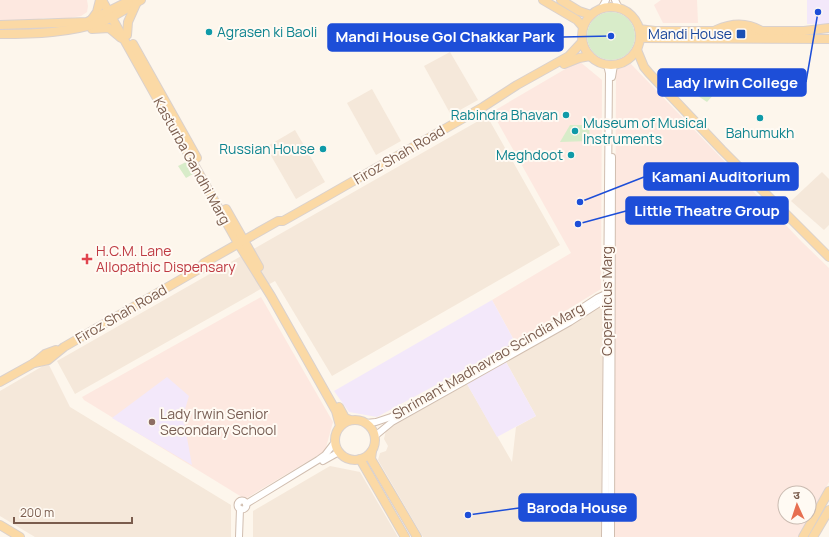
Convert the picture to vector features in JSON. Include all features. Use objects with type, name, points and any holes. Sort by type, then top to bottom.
[{"type":"main road","name":"Kasturba Gandhi Marg","points":[[101,0],[112,13],[336,411],[340,426]]},
{"type":"main road","points":[[91,20],[97,12],[101,0]]},
{"type":"main road","name":"Kasturba Gandhi Marg","points":[[108,0],[112,13]]},
{"type":"main road","points":[[121,0],[135,1]]},
{"type":"main road","points":[[543,0],[577,20],[583,27]]},
{"type":"main road","points":[[561,0],[579,11],[591,15]]},
{"type":"main road","points":[[57,31],[88,26],[135,1]]},
{"type":"main road","points":[[0,34],[28,34],[102,27],[126,38],[129,18],[135,1]]},
{"type":"main road","points":[[610,7],[619,8],[632,16],[639,29],[640,38],[637,50],[628,60],[610,65],[598,62],[590,56],[582,42],[583,27],[591,15],[601,9],[610,7]]},
{"type":"main road","points":[[0,26],[28,26],[91,20],[112,13]]},
{"type":"main road","points":[[639,29],[651,31],[762,32],[804,31],[829,28]]},
{"type":"main road","points":[[640,38],[829,39]]},
{"type":"main road","name":"Firoz Shah Road","points":[[514,88],[569,56],[577,50],[582,42]]},
{"type":"main road","points":[[637,50],[644,67],[722,150],[829,257]]},
{"type":"main road","name":"Firoz Shah Road","points":[[0,382],[34,363],[45,354],[64,347],[199,269],[204,263],[242,244],[278,221],[283,220],[514,88],[572,60],[590,56]]},
{"type":"main road","points":[[628,60],[644,67]]},
{"type":"main road","name":"Kasturba Gandhi Marg","points":[[242,244],[345,418],[350,420]]},
{"type":"main road","points":[[372,451],[360,459],[348,459],[339,452],[335,442],[337,431],[340,426],[350,420],[357,419],[366,422],[373,430],[375,445],[372,451],[371,459],[417,537]]},
{"type":"main road","points":[[360,459],[405,537]]},
{"type":"main road","points":[[803,537],[829,492]]},
{"type":"main road","points":[[813,537],[829,510]]},
{"type":"main road","points":[[0,525],[20,537]]},
{"type":"main road","points":[[0,531],[10,537]]},
{"type":"street","points":[[601,9],[606,0]]},
{"type":"street","points":[[615,0],[619,8]]},
{"type":"street","name":"Copernicus Marg","points":[[610,65],[609,333],[611,537]]},
{"type":"street","name":"Shrimant Madhavrao Scindia Marg","points":[[366,422],[376,422],[391,417],[609,295]]},
{"type":"street","name":"Shrimant Madhavrao Scindia Marg","points":[[375,436],[392,422],[570,322],[609,295]]},
{"type":"street","name":"Copernicus Marg","points":[[605,537],[609,333]]},
{"type":"street","points":[[243,507],[318,460],[325,455],[335,442]]},
{"type":"street","points":[[243,507],[339,452]]},
{"type":"street","points":[[240,537],[243,507]]},
{"type":"shaded area","points":[[0,0],[87,0],[88,6],[87,12],[81,16],[69,18],[43,18],[19,24],[0,23]]},
{"type":"shaded area","points":[[661,0],[697,0],[698,23],[663,23],[654,5]]},
{"type":"shaded area","points":[[807,0],[829,0],[829,24],[807,24]]},
{"type":"shaded area","points":[[450,52],[478,100],[451,115],[424,66]]},
{"type":"shaded area","points":[[579,61],[602,80],[601,289],[515,342],[492,300],[571,253],[492,112]]},
{"type":"shaded area","points":[[631,64],[802,242],[829,268],[829,482],[817,503],[817,485],[777,485],[777,525],[805,525],[798,537],[614,537],[616,70]]},
{"type":"shaded area","points":[[372,89],[401,141],[376,155],[347,103]]},
{"type":"shaded area","points":[[487,116],[560,245],[332,376],[275,281],[75,394],[57,361]]},
{"type":"shaded area","points":[[295,130],[325,182],[296,199],[266,147]]},
{"type":"shaded area","points":[[822,172],[829,179],[829,225],[824,230],[791,201]]},
{"type":"shaded area","points":[[261,297],[333,422],[325,451],[245,499],[84,400],[82,397]]},
{"type":"shaded area","points":[[492,300],[515,342],[377,417],[349,412],[334,391]]},
{"type":"shaded area","points":[[603,302],[601,537],[423,537],[378,460],[380,453],[386,451],[388,446],[384,439],[386,430],[467,384],[512,462],[516,427],[536,416],[506,362]]},
{"type":"shaded area","points":[[506,362],[536,416],[497,437],[467,384]]},
{"type":"shaded area","points":[[48,363],[70,407],[231,505],[231,537],[35,537],[0,516],[0,391]]},
{"type":"shaded area","name":"Lady Irwin Senior Secondary School","points":[[167,377],[189,396],[183,416],[192,465],[112,418]]},
{"type":"shaded area","points":[[330,466],[360,472],[398,537],[253,537],[253,511]]},
{"type":"green space","points":[[611,12],[620,14],[628,19],[633,27],[635,36],[633,45],[628,53],[620,58],[611,60],[602,58],[594,53],[589,45],[587,36],[589,27],[594,19],[602,14]]},
{"type":"green space","points":[[706,84],[716,92],[707,102],[698,96],[698,92]]},
{"type":"green space","points":[[570,125],[589,125],[590,141],[560,142]]},
{"type":"green space","points":[[186,162],[193,174],[186,178],[178,166]]},
{"type":"place","name":"Lady Irwin College","points":[[818,12]]},
{"type":"place","name":"Agrasen ki Baoli","points":[[209,32]]},
{"type":"place","name":"Mandi House","points":[[741,34]]},
{"type":"place","name":"Mandi House Gol Chakkar Park","points":[[611,36]]},
{"type":"place","name":"Rabindra Bhavan","points":[[566,115]]},
{"type":"place","name":"Bahumukh","points":[[760,118]]},
{"type":"place","name":"Museum of Musical Instruments","points":[[575,131]]},
{"type":"place","name":"Russian House","points":[[323,149]]},
{"type":"place","name":"Meghdoot","points":[[571,155]]},
{"type":"place","name":"Kamani Auditorium","points":[[580,202]]},
{"type":"place","name":"Little Theatre Group","points":[[578,224]]},
{"type":"place","name":"H.C.M. Lane Allopathic Dispensary","points":[[87,259]]},
{"type":"place","name":"Lady Irwin Senior Secondary School","points":[[152,422]]},
{"type":"place","name":"Baroda House","points":[[468,515]]}]
